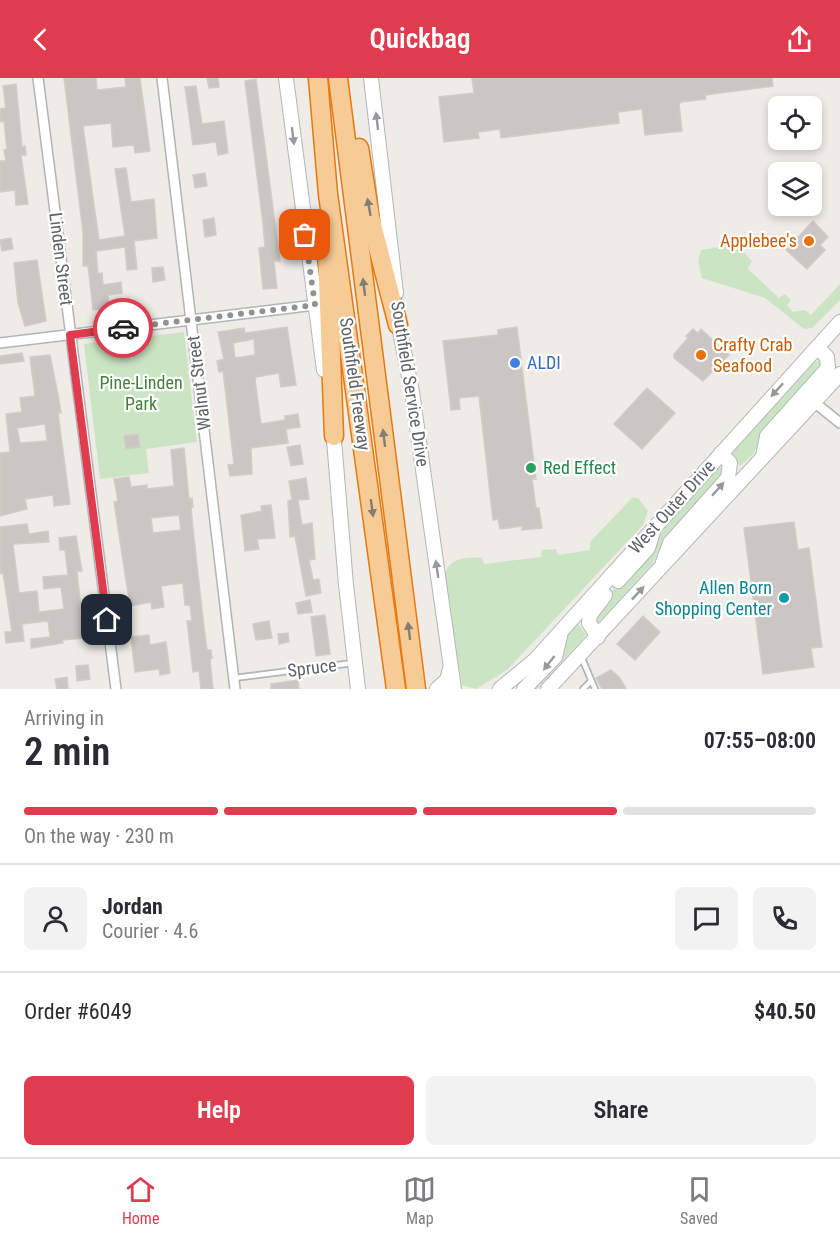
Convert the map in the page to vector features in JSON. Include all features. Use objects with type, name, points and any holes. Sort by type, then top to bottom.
[{"type":"highway","name":"Southfield Freeway","points":[[318,78],[328,194],[396,689]]},
{"type":"highway","name":"Southfield Freeway","points":[[338,78],[416,689]]},
{"type":"highway","points":[[349,78],[370,217],[398,325]]},
{"type":"highway","points":[[328,194],[327,271],[334,436]]},
{"type":"main road","points":[[286,78],[334,436],[358,689]]},
{"type":"main road","name":"Southfield Service Drive","points":[[371,78],[393,252],[398,325],[412,392],[454,689]]},
{"type":"main road","name":"West Outer Drive","points":[[500,689],[535,660],[840,322]]},
{"type":"main road","points":[[763,458],[767,436],[828,368],[827,357],[817,347]]},
{"type":"main road","name":"West Outer Drive","points":[[548,689],[840,374]]},
{"type":"main road","points":[[660,570],[670,543],[728,478],[730,463],[721,453]]},
{"type":"main road","points":[[598,636],[589,623],[590,615],[648,548],[654,527]]},
{"type":"main road","points":[[524,689],[555,657],[562,630]]},
{"type":"main road","points":[[437,689],[447,680],[451,667]]},
{"type":"street","name":"Linden Street","points":[[38,78],[116,689]]},
{"type":"street","name":"Walnut Street","points":[[162,78],[235,689]]},
{"type":"street","points":[[0,343],[315,305]]},
{"type":"street","points":[[814,402],[840,423]]},
{"type":"lane","points":[[581,656],[595,689]]},
{"type":"lane","name":"Spruce","points":[[234,678],[354,663]]},
{"type":"lane","points":[[582,689],[591,681]]},
{"type":"green space","points":[[736,244],[752,261],[748,269],[779,298],[785,294],[791,300],[787,305],[793,312],[805,310],[811,315],[840,284],[840,300],[812,328],[804,329],[765,298],[702,278],[698,261],[701,250]]},
{"type":"green space","name":"Pine-Linden Park","points":[[184,332],[197,442],[146,449],[149,473],[100,479],[84,344]]},
{"type":"green space","points":[[820,361],[824,364],[763,436],[753,454],[740,466],[731,454],[815,362]]},
{"type":"green space","points":[[723,467],[726,473],[664,542],[652,564],[599,622],[596,622],[594,611],[652,548],[664,526],[717,469]]},
{"type":"green space","points":[[633,497],[638,498],[648,511],[643,525],[507,670],[476,689],[462,685],[444,583],[447,569],[451,564],[468,558],[482,558],[484,564],[541,557],[542,550],[556,549],[558,555],[590,550],[590,542]]},
{"type":"green space","points":[[577,622],[586,635],[537,689],[529,689]]},
{"type":"building","points":[[64,78],[96,78],[97,90],[126,87],[125,78],[140,78],[150,151],[135,153],[134,145],[113,147],[111,123],[83,126],[99,240],[125,236],[115,169],[126,168],[131,202],[154,199],[157,238],[134,241],[137,269],[127,270],[125,247],[96,251],[98,274],[102,273],[103,285],[121,282],[122,293],[108,295],[109,308],[93,310],[88,266],[83,266],[83,232]]},
{"type":"building","points":[[207,78],[218,78],[219,87],[209,88]]},
{"type":"building","points":[[472,78],[772,78],[773,86],[705,95],[706,99],[681,102],[679,104],[682,131],[645,135],[642,109],[618,112],[619,123],[501,138],[500,129],[478,132],[479,138],[444,142],[439,97],[474,93]]},
{"type":"building","points":[[256,79],[280,261],[274,261],[277,288],[263,289],[259,248],[265,247],[245,81]]},
{"type":"building","points":[[16,84],[22,147],[25,146],[26,155],[21,155],[28,204],[16,205],[15,190],[0,192],[0,161],[6,161],[4,150],[7,149],[4,121],[0,122],[0,109],[6,108],[3,86]]},
{"type":"building","points":[[196,86],[202,124],[224,121],[228,153],[218,155],[216,142],[193,145],[185,87]]},
{"type":"building","points":[[205,173],[207,186],[195,188],[193,175]]},
{"type":"building","points":[[214,218],[216,235],[205,237],[203,220]]},
{"type":"building","name":"Applebee's","points":[[813,221],[828,237],[820,245],[825,250],[807,269],[786,250]]},
{"type":"building","points":[[11,238],[13,249],[2,251],[0,240]]},
{"type":"building","points":[[37,260],[46,321],[25,326],[18,303],[14,263]]},
{"type":"building","points":[[163,267],[165,280],[153,282],[152,268]]},
{"type":"building","points":[[287,327],[296,385],[281,387],[279,373],[256,377],[255,380],[261,424],[285,420],[285,416],[298,414],[300,427],[286,429],[288,443],[251,448],[252,474],[230,476],[228,465],[234,464],[223,371],[219,372],[217,361],[224,359],[218,332],[244,328],[245,333]],"holes":[[[254,339],[255,355],[235,358],[233,343]]]},
{"type":"building","points":[[517,327],[536,479],[532,479],[536,508],[539,508],[542,528],[522,530],[522,526],[500,529],[498,519],[493,520],[479,396],[459,398],[460,409],[451,410],[443,341],[498,335],[498,330]]},
{"type":"building","name":"Crafty Crab Seafood","points":[[693,329],[698,333],[701,329],[729,355],[703,381],[674,358],[674,354]]},
{"type":"building","points":[[22,353],[24,361],[0,364],[0,356]]},
{"type":"building","points":[[50,355],[61,413],[58,413],[70,504],[54,506],[53,495],[25,499],[27,509],[0,516],[0,453],[10,452],[6,414],[22,412],[20,398],[35,396],[30,357]],"holes":[[[45,424],[47,441],[20,443],[17,428]]]},
{"type":"building","points":[[647,388],[675,413],[642,449],[614,424]]},
{"type":"building","points":[[138,434],[140,447],[126,449],[124,436]]},
{"type":"building","points":[[300,445],[303,464],[291,466],[287,447]]},
{"type":"building","points":[[184,448],[189,499],[192,498],[193,529],[207,650],[211,650],[212,658],[210,659],[213,689],[201,689],[199,671],[193,672],[187,621],[192,621],[190,605],[185,605],[183,583],[161,586],[164,607],[152,609],[151,602],[130,606],[114,502],[118,501],[114,479],[129,477],[131,487],[147,485],[147,489],[174,486],[171,450]],"holes":[[[179,515],[181,530],[153,533],[151,518]]]},
{"type":"building","points":[[306,478],[309,499],[298,500],[302,525],[312,523],[315,559],[309,560],[313,580],[319,579],[321,593],[306,596],[295,536],[290,537],[288,501],[292,500],[289,481]]},
{"type":"building","points":[[271,505],[275,538],[257,539],[259,549],[245,551],[241,515],[262,511],[261,506]]},
{"type":"building","name":"Allen Born Shopping Center","points":[[794,522],[798,550],[809,548],[822,647],[811,648],[814,667],[763,674],[744,528]]},
{"type":"building","points":[[27,524],[29,534],[48,531],[49,542],[13,544],[19,593],[37,591],[39,612],[64,609],[61,587],[44,589],[43,577],[68,575],[65,550],[60,550],[59,538],[76,536],[82,571],[77,571],[84,638],[62,640],[63,643],[31,648],[31,639],[50,637],[48,621],[22,624],[24,641],[6,643],[5,632],[12,632],[3,573],[0,574],[0,527]]},
{"type":"building","points":[[310,600],[312,612],[298,614],[296,603]]},
{"type":"building","points":[[325,615],[330,654],[316,656],[311,617]]},
{"type":"building","points":[[643,616],[660,632],[635,660],[617,644]]},
{"type":"building","points":[[269,621],[272,638],[256,640],[253,624]]},
{"type":"building","points":[[288,633],[289,642],[279,644],[278,634]]},
{"type":"building","points":[[149,635],[150,645],[166,642],[170,673],[160,675],[159,669],[135,672],[131,637]]},
{"type":"building","points":[[88,665],[90,679],[77,681],[76,666]]},
{"type":"building","points":[[611,670],[620,678],[626,689],[602,689],[596,678]]},
{"type":"building","points":[[67,677],[68,689],[57,689],[55,679]]},
{"type":"building","points":[[298,680],[299,689],[271,689],[271,684]]},
{"type":"way so far","points":[[123,328],[315,305],[305,235]]},
{"type":"place","name":"Applebee's","points":[[809,241]]},
{"type":"place","name":"Crafty Crab Seafood","points":[[701,355]]},
{"type":"place","name":"ALDI","points":[[515,363]]},
{"type":"place","name":"Red Effect","points":[[531,468]]},
{"type":"place","name":"Allen Born Shopping Center","points":[[784,598]]},
{"type":"route","points":[[107,620],[70,335],[123,328]]}]
